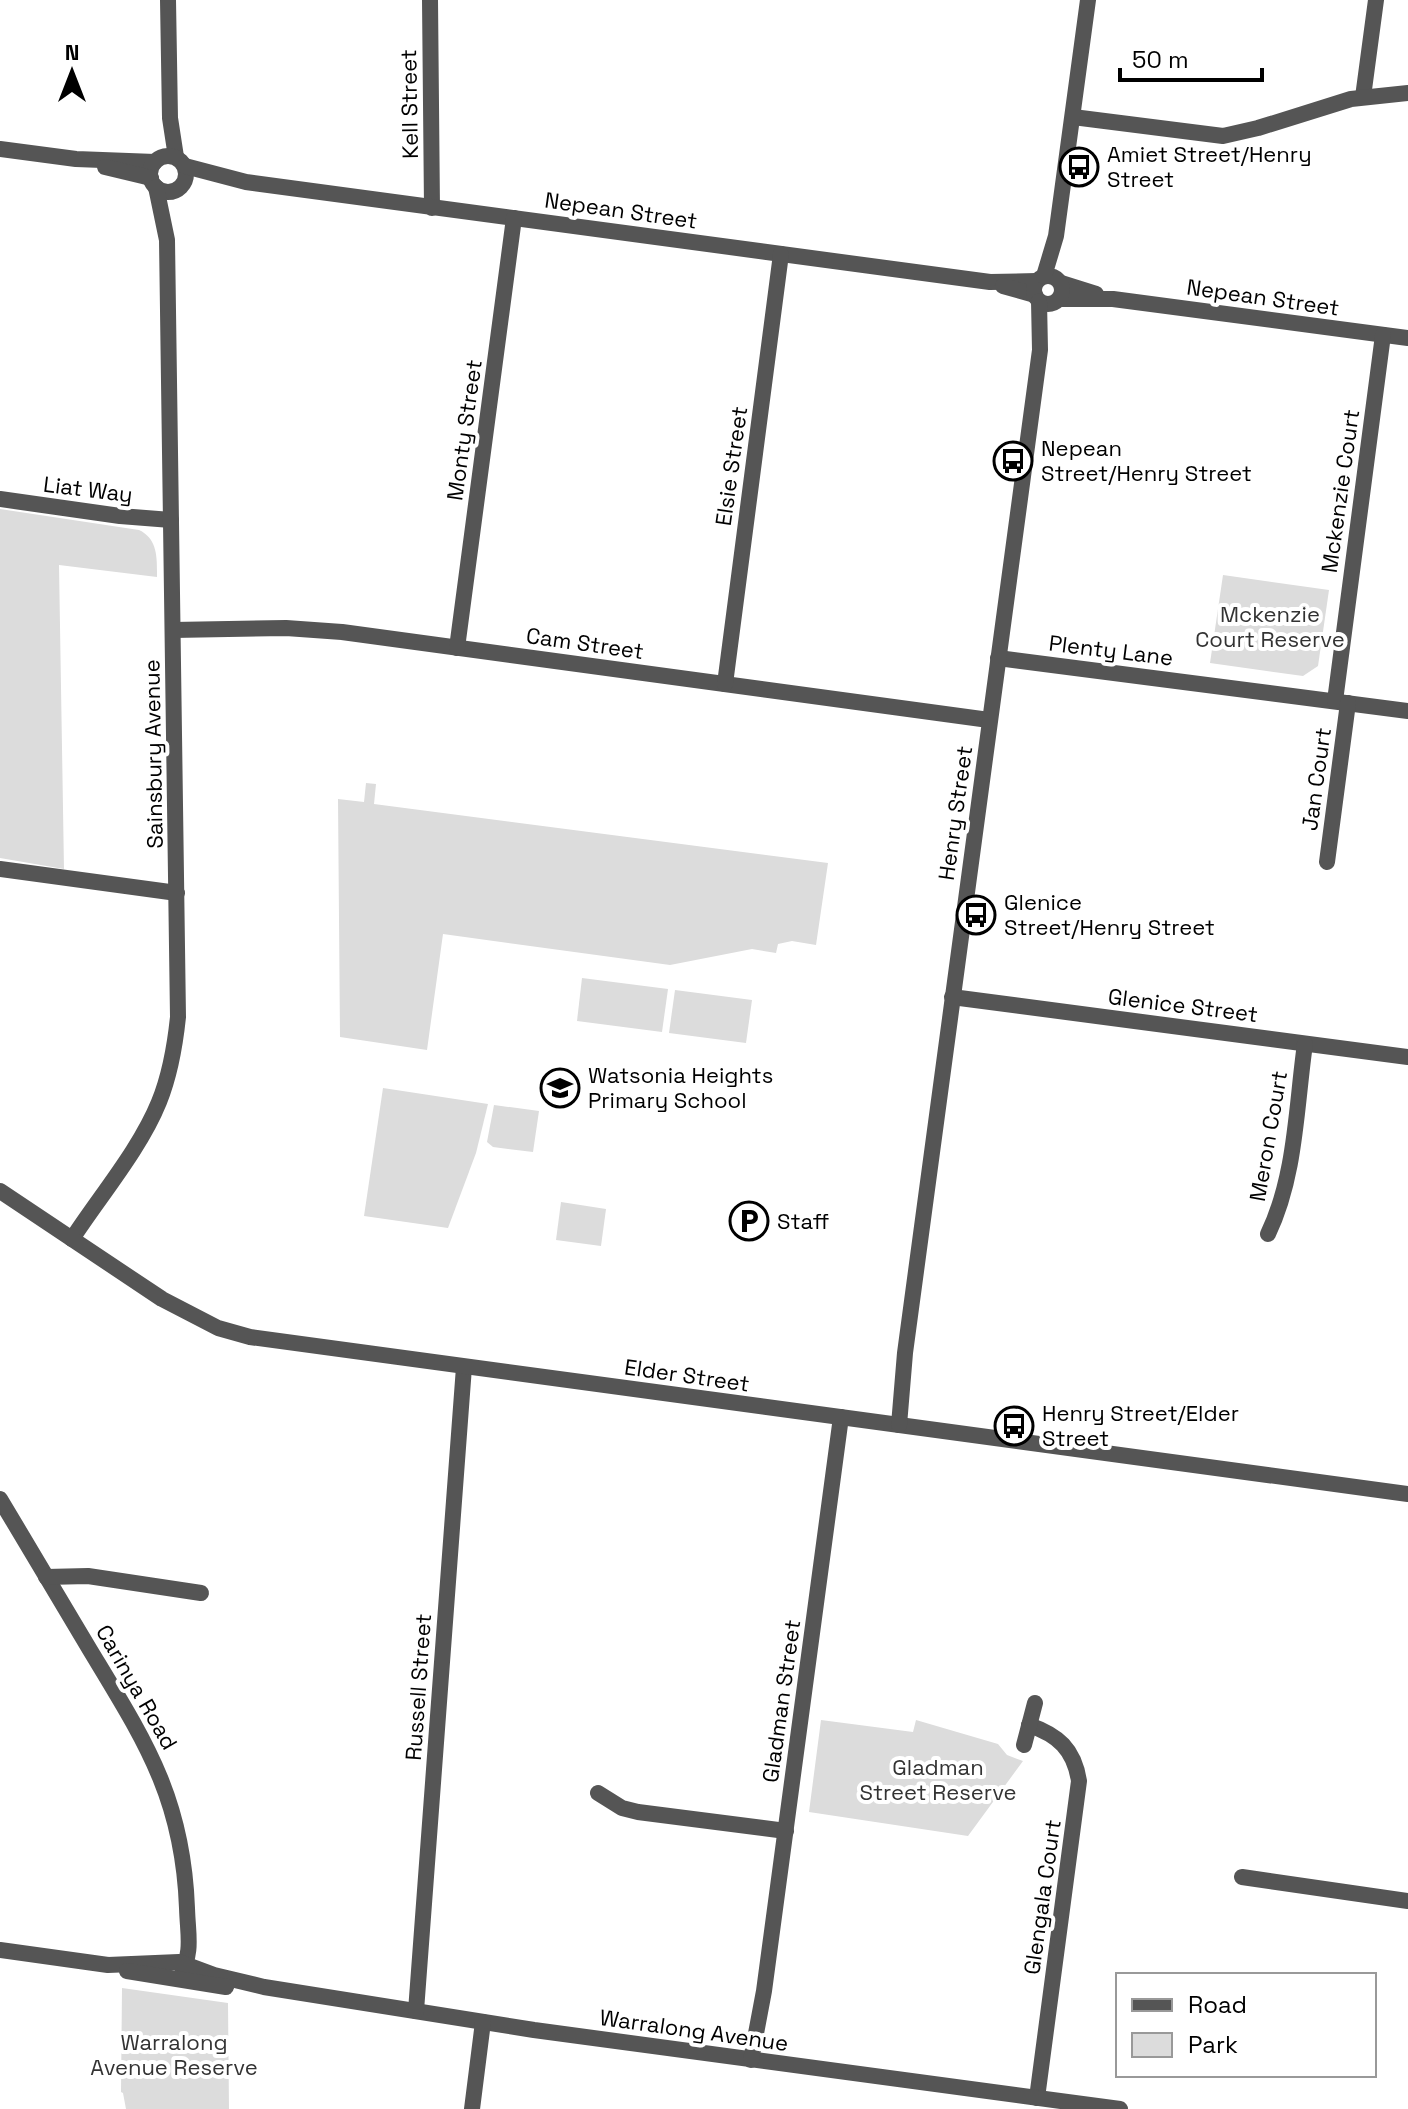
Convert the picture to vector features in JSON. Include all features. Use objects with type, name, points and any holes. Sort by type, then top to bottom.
[{"type":"street","name":"Sainsbury Avenue","points":[[72,1239],[141,1137],[165,1086],[178,1017],[167,240],[170,118],[168,0]]},
{"type":"street","name":"Kell Street","points":[[430,0],[432,208]]},
{"type":"street","name":"Henry Street","points":[[899,1425],[905,1353],[952,997],[1088,0]]},
{"type":"street","points":[[1363,97],[1376,0]]},
{"type":"street","points":[[1073,117],[1223,136],[1258,128],[1336,102],[1408,93]]},
{"type":"street","name":"Nepean Street","points":[[0,149],[1408,338]]},
{"type":"street","name":"Monty Street","points":[[457,648],[514,218]]},
{"type":"street","name":"Elsie Street","points":[[725,684],[781,254]]},
{"type":"street","name":"Mckenzie Court","points":[[1342,702],[1383,335]]},
{"type":"street","name":"Liat Way","points":[[0,499],[171,520]]},
{"type":"street","name":"Cam Street","points":[[173,630],[286,628],[342,632],[989,720]]},
{"type":"street","name":"Plenty Lane","points":[[998,658],[1408,711]]},
{"type":"street","name":"Jan Court","points":[[1327,862],[1342,702]]},
{"type":"street","points":[[0,869],[177,893]]},
{"type":"street","name":"Glenice Street","points":[[952,997],[1408,1057]]},
{"type":"street","name":"Meron Court","points":[[1268,1234],[1277,1216],[1287,1179],[1305,1044]]},
{"type":"street","name":"Elder Street","points":[[0,1191],[174,1307],[226,1331],[269,1341],[1408,1494]]},
{"type":"street","name":"Russell Street","points":[[416,2011],[464,1367]]},
{"type":"street","name":"Gladman Street","points":[[756,2061],[841,1417]]},
{"type":"street","name":"Carinya Road","points":[[0,1499],[141,1733],[164,1782],[180,1837],[187,1915],[182,1968]]},
{"type":"street","points":[[46,1577],[88,1576],[201,1593]]},
{"type":"street","points":[[1024,1745],[1035,1703]]},
{"type":"street","name":"Glengala Court","points":[[1029,1725],[1061,1740],[1075,1762],[1079,1781],[1037,2098]]},
{"type":"street","points":[[598,1793],[622,1808],[638,1812],[786,1831]]},
{"type":"street","points":[[1242,1877],[1408,1901]]},
{"type":"street","name":"Warralong Avenue","points":[[0,1950],[108,1965],[140,1975],[182,1968],[227,1987],[264,1987],[756,2061],[1120,2109]]},
{"type":"street","points":[[472,2109],[483,2022]]},
{"type":"green space","points":[[0,509],[139,530],[150,538],[156,556],[157,577],[59,565],[64,869],[0,858]]},
{"type":"green space","name":"Mckenzie Court Reserve","points":[[1223,575],[1329,590],[1318,666],[1303,676],[1210,663]]},
{"type":"green space","points":[[366,783],[376,784],[374,804],[828,863],[816,945],[792,941],[778,944],[776,953],[752,949],[670,965],[443,934],[427,1050],[340,1037],[338,799],[364,802]]},
{"type":"green space","points":[[582,978],[668,989],[662,1032],[577,1021]]},
{"type":"green space","points":[[675,990],[752,1000],[746,1043],[669,1033]]},
{"type":"green space","points":[[383,1088],[488,1104],[476,1153],[448,1228],[364,1216]]},
{"type":"green space","points":[[494,1105],[539,1111],[533,1152],[493,1147],[487,1142]]},
{"type":"green space","points":[[561,1202],[606,1209],[601,1246],[556,1240]]},
{"type":"green space","name":"Gladman Street Reserve","points":[[821,1720],[913,1732],[916,1720],[998,1744],[1007,1755],[1023,1761],[968,1836],[809,1812]]},
{"type":"green space","name":"Warralong Avenue Reserve","points":[[122,1988],[228,2003],[229,2109],[126,2109],[121,2092]]},
{"type":"place","name":"Amiet Street/Henry Street","points":[[1079,167]]},
{"type":"place","name":"Nepean Street/Henry Street","points":[[1013,461]]},
{"type":"place","name":"Glenice Street/Henry Street","points":[[976,915]]},
{"type":"place","name":"Watsonia Heights Primary School","points":[[560,1088]]},
{"type":"place","name":"Staff","points":[[749,1221]]},
{"type":"place","name":"Henry Street/Elder Street","points":[[1014,1426]]}]
